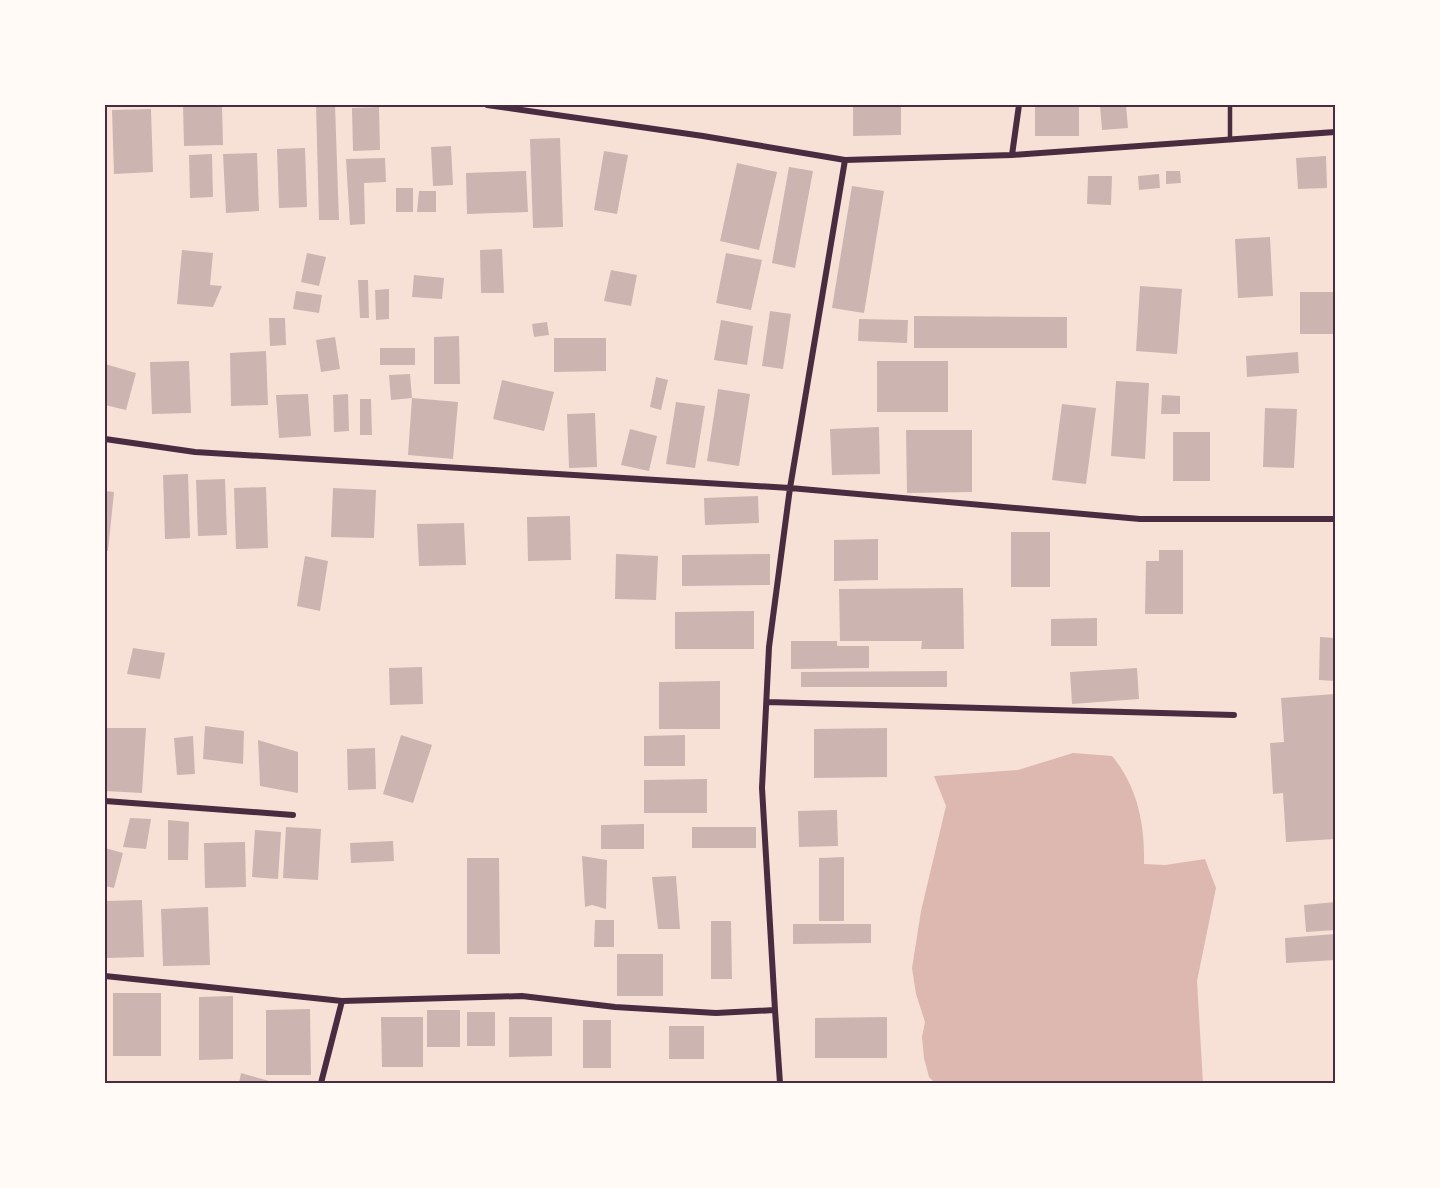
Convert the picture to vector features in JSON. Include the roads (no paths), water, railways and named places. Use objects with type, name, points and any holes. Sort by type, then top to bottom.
[{"type":"street","points":[[487,105],[703,136],[845,160],[1012,155],[1335,132]]},
{"type":"street","points":[[1012,155],[1019,105]]},
{"type":"street","points":[[780,1083],[762,788],[769,648],[790,488],[845,160]]},
{"type":"street","points":[[105,439],[195,452],[790,488],[1140,519],[1335,519]]},
{"type":"street","points":[[766,702],[1234,716]]},
{"type":"street","points":[[105,801],[293,815]]},
{"type":"street","points":[[105,976],[342,1001],[522,996],[615,1007],[705,1012],[775,1010]]},
{"type":"street","points":[[321,1083],[342,1001]]},
{"type":"lane","points":[[1230,105],[1230,140]]}]
